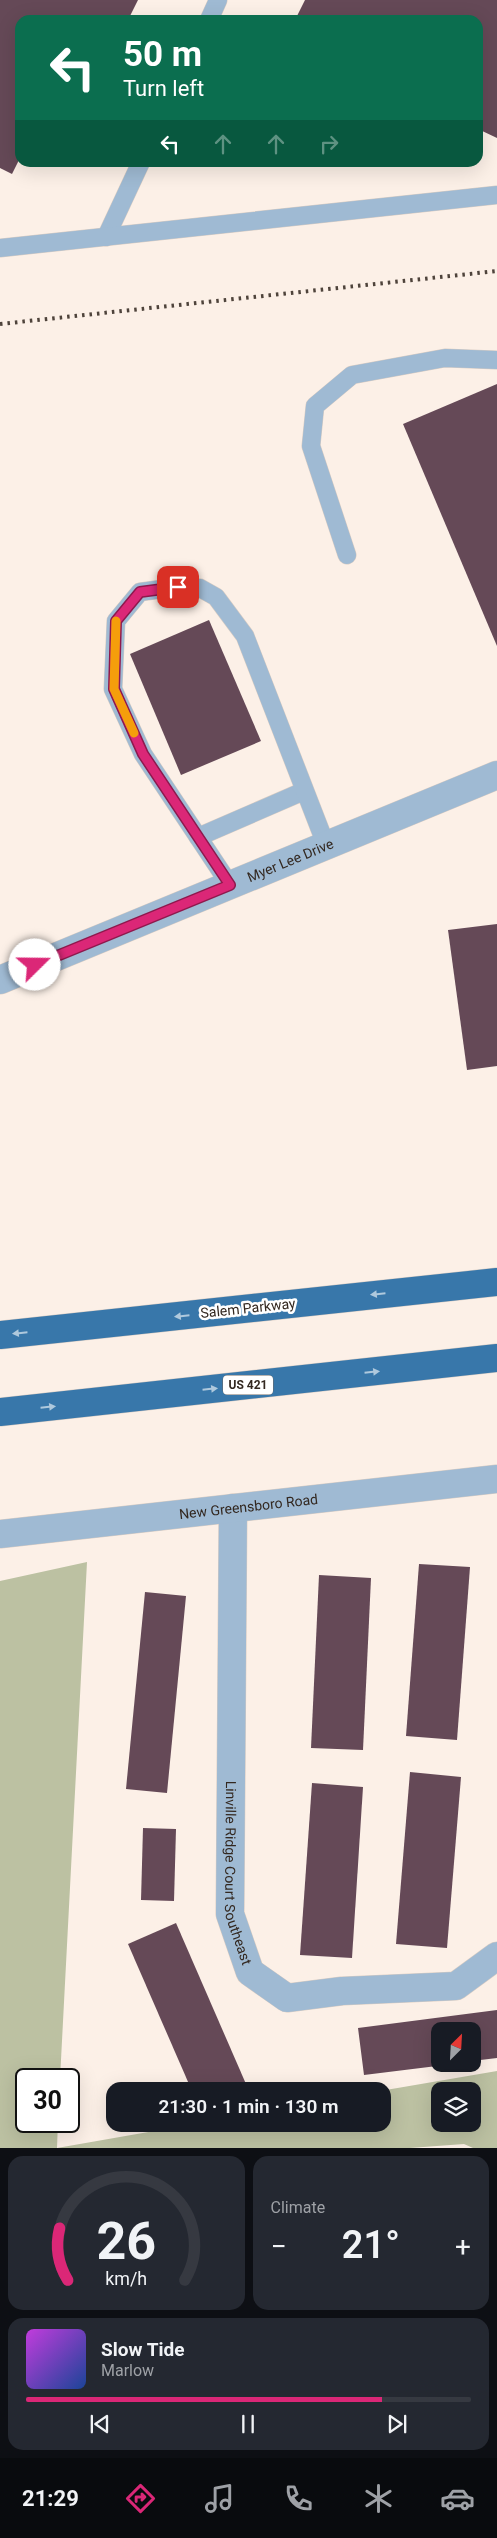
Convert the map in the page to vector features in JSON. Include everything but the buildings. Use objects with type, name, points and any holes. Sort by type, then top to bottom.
[{"type":"highway","points":[[427,1289],[497,1272]]},
{"type":"highway","name":"Salem Parkway","points":[[0,1335],[497,1282]]},
{"type":"highway","name":"US 421","points":[[0,1412],[497,1358]]},
{"type":"street","name":"Myer Lee Drive","points":[[0,980],[497,775]]},
{"type":"street","name":"New Greensboro Road","points":[[0,1534],[497,1479]]},
{"type":"street","name":"Linville Ridge Court Southeast","points":[[233,1508],[230,1914],[250,1972],[287,1998],[342,1991],[456,1986],[497,1956]]},
{"type":"lane","points":[[211,15],[218,0]]},
{"type":"lane","points":[[106,238],[139,167]]},
{"type":"lane","points":[[0,248],[497,195]]},
{"type":"lane","points":[[347,555],[311,446],[315,406],[352,375],[445,358],[497,360]]},
{"type":"lane","points":[[230,885],[143,754],[114,689],[116,621],[140,592],[178,587],[200,588],[216,597],[245,636],[326,845]]},
{"type":"lane","points":[[198,837],[304,791]]},
{"type":"green space","points":[[87,1562],[61,2068],[15,2068],[15,2133],[58,2133],[57,2148],[0,2148],[0,1581]]},
{"type":"green space","points":[[497,2071],[497,2148],[473,2148],[464,2144],[410,2148],[57,2148],[148,2132],[391,2132],[391,2089],[431,2082],[431,2132],[481,2132],[481,2082],[433,2082]]},
{"type":"railway","points":[[0,324],[497,271]]},
{"type":"slow traffic","points":[[116,621],[114,689],[134,733]]},
{"type":"route","points":[[35,965],[230,885],[143,754],[114,689],[116,621],[140,592],[178,587]]}]
